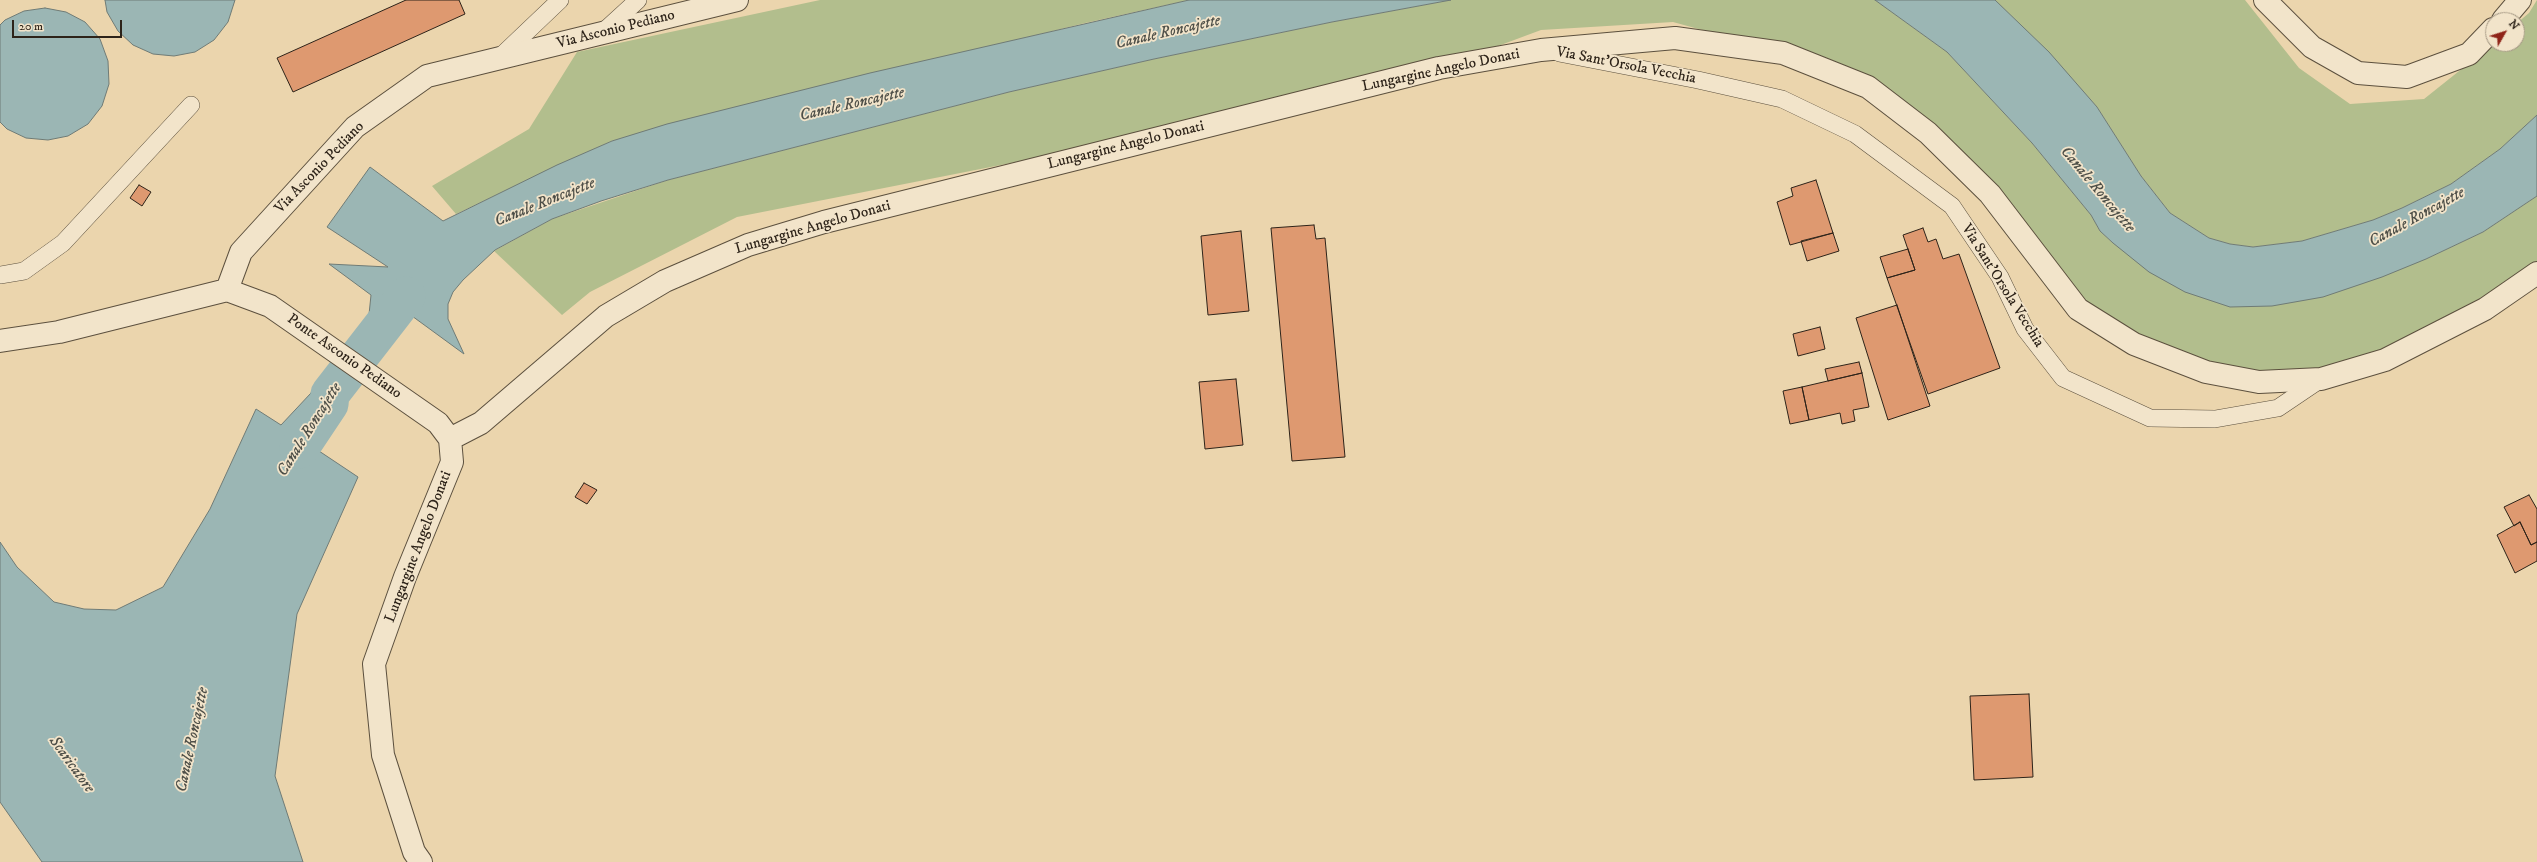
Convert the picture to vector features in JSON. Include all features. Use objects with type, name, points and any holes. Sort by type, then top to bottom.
[{"type":"street","name":"Via Asconio Pediano","points":[[227,290],[241,252],[355,127],[427,76],[737,0]]},
{"type":"street","points":[[2265,0],[2312,47],[2358,73],[2407,77],[2469,54],[2485,37]]},
{"type":"street","points":[[2510,12],[2520,0]]},
{"type":"street","name":"Via Sant'Orsola Vecchia","points":[[1541,50],[1675,38],[1783,53],[1868,87],[1928,133],[1990,194],[2078,309],[2134,344],[2206,372],[2260,382],[2321,379],[2385,360],[2485,309],[2537,273]]},
{"type":"street","name":"Lungargine Angelo Donati","points":[[421,862],[414,852],[384,755],[374,664],[405,577],[452,462],[450,439],[481,423],[606,316],[665,280],[748,245],[824,222],[1432,70],[1541,50]]},
{"type":"street","points":[[0,341],[59,332],[227,290]]},
{"type":"street","name":"Ponte Asconio Pediano","points":[[227,290],[270,306],[438,423],[450,439]]},
{"type":"lane","points":[[498,59],[560,0]]},
{"type":"lane","points":[[602,33],[638,0]]},
{"type":"lane","name":"Via Sant'Orsola Vecchia","points":[[1541,50],[1698,80],[1782,99],[1855,134],[1952,206],[2000,277],[2025,330],[2063,378],[2150,418],[2215,419],[2278,408],[2321,379]]},
{"type":"lane","points":[[0,275],[24,271],[63,242],[191,105]]},
{"type":"green space","points":[[820,0],[1189,0],[1085,23],[612,141],[456,214],[432,186],[529,129],[577,52]]},
{"type":"green space","points":[[1451,0],[1875,0],[1947,52],[2032,143],[2091,215],[2100,231],[2113,243],[2426,259],[2483,232],[2537,196],[2537,263],[2481,303],[2320,381],[2198,379],[2073,316],[1987,197],[1868,91],[1786,53],[1673,22],[1541,30],[1439,68],[1011,163],[737,217],[590,292],[562,315],[494,251],[552,219],[668,180],[1009,92],[1154,59],[1332,22]]},
{"type":"green space","points":[[1995,0],[2245,0],[2299,68],[2350,104],[2424,99],[2485,50],[2485,52],[2525,52],[2525,16],[2529,13],[2537,0],[2537,115],[2500,149],[2451,184],[2402,208],[2373,220],[2302,241],[2253,247],[2230,244],[2209,238],[2170,213],[2141,176],[2097,107]]},
{"type":"water","points":[[105,0],[235,0],[228,22],[214,40],[195,52],[174,56],[153,54],[133,45],[118,31],[107,12]]},
{"type":"water","points":[[1189,0],[1451,0],[1332,22],[1154,59],[1009,92],[668,180],[601,201],[552,219],[495,250],[463,280],[453,292],[448,304],[448,319],[464,354],[412,316],[376,340],[367,334],[371,295],[329,264],[388,267],[327,227],[370,167],[443,221],[557,165],[612,141],[667,124],[870,73]]},
{"type":"water","points":[[1875,0],[1995,0],[2049,52],[2097,107],[2141,176],[2170,213],[2209,238],[2230,244],[2253,247],[2302,241],[2373,220],[2402,208],[2451,184],[2500,149],[2537,115],[2537,196],[2483,232],[2426,259],[2382,277],[2323,297],[2272,306],[2230,307],[2185,292],[2149,272],[2113,243],[2100,231],[2091,215],[2032,143],[1947,52]]},
{"type":"water","points":[[45,8],[66,12],[85,22],[100,39],[108,61],[109,84],[102,106],[88,124],[68,136],[48,140],[26,138],[7,129],[0,122],[0,25],[5,20],[24,11]]},
{"type":"water","name":"Scaricatore","points":[[311,393],[329,404],[316,449],[358,477],[297,614],[275,776],[303,862],[42,862],[0,802],[0,542],[17,567],[54,602],[84,609],[116,610],[163,587],[210,509],[256,409],[281,425]]},
{"type":"building","points":[[406,0],[459,0],[465,14],[293,92],[277,58]]},
{"type":"building","points":[[1816,180],[1833,233],[1790,245],[1777,202],[1793,196],[1791,188]]},
{"type":"building","points":[[139,185],[151,192],[142,206],[130,198]]},
{"type":"building","points":[[1314,225],[1316,239],[1325,238],[1345,457],[1292,461],[1271,228]]},
{"type":"building","points":[[1923,228],[1928,242],[1936,239],[1943,259],[1959,254],[2000,368],[1928,394],[1887,278],[1915,270],[1903,235]]},
{"type":"building","points":[[1241,231],[1249,311],[1208,315],[1201,236]]},
{"type":"building","points":[[1833,233],[1839,251],[1807,261],[1801,241]]},
{"type":"building","points":[[1908,249],[1915,270],[1887,278],[1880,257]]},
{"type":"building","points":[[1897,305],[1930,406],[1888,420],[1856,318]]},
{"type":"building","points":[[1820,327],[1825,349],[1798,356],[1793,334]]},
{"type":"building","points":[[1859,362],[1862,373],[1828,381],[1825,369]]},
{"type":"building","points":[[1862,373],[1869,407],[1853,410],[1855,421],[1842,424],[1840,413],[1809,420],[1802,387]]},
{"type":"building","points":[[1236,379],[1243,445],[1205,449],[1199,382]]},
{"type":"building","points":[[1802,387],[1809,420],[1790,424],[1783,391]]},
{"type":"building","points":[[584,483],[597,490],[587,504],[575,497]]},
{"type":"building","points":[[2529,495],[2537,509],[2537,542],[2531,545],[2520,522],[2514,526],[2504,507]]},
{"type":"building","points":[[2520,522],[2531,545],[2537,542],[2537,561],[2515,573],[2497,535]]},
{"type":"building","points":[[2029,694],[2033,777],[1974,780],[1970,696]]},
{"type":"waterway","name":"Canale Roncajette","points":[[299,449],[329,404],[330,394],[406,296]]}]
